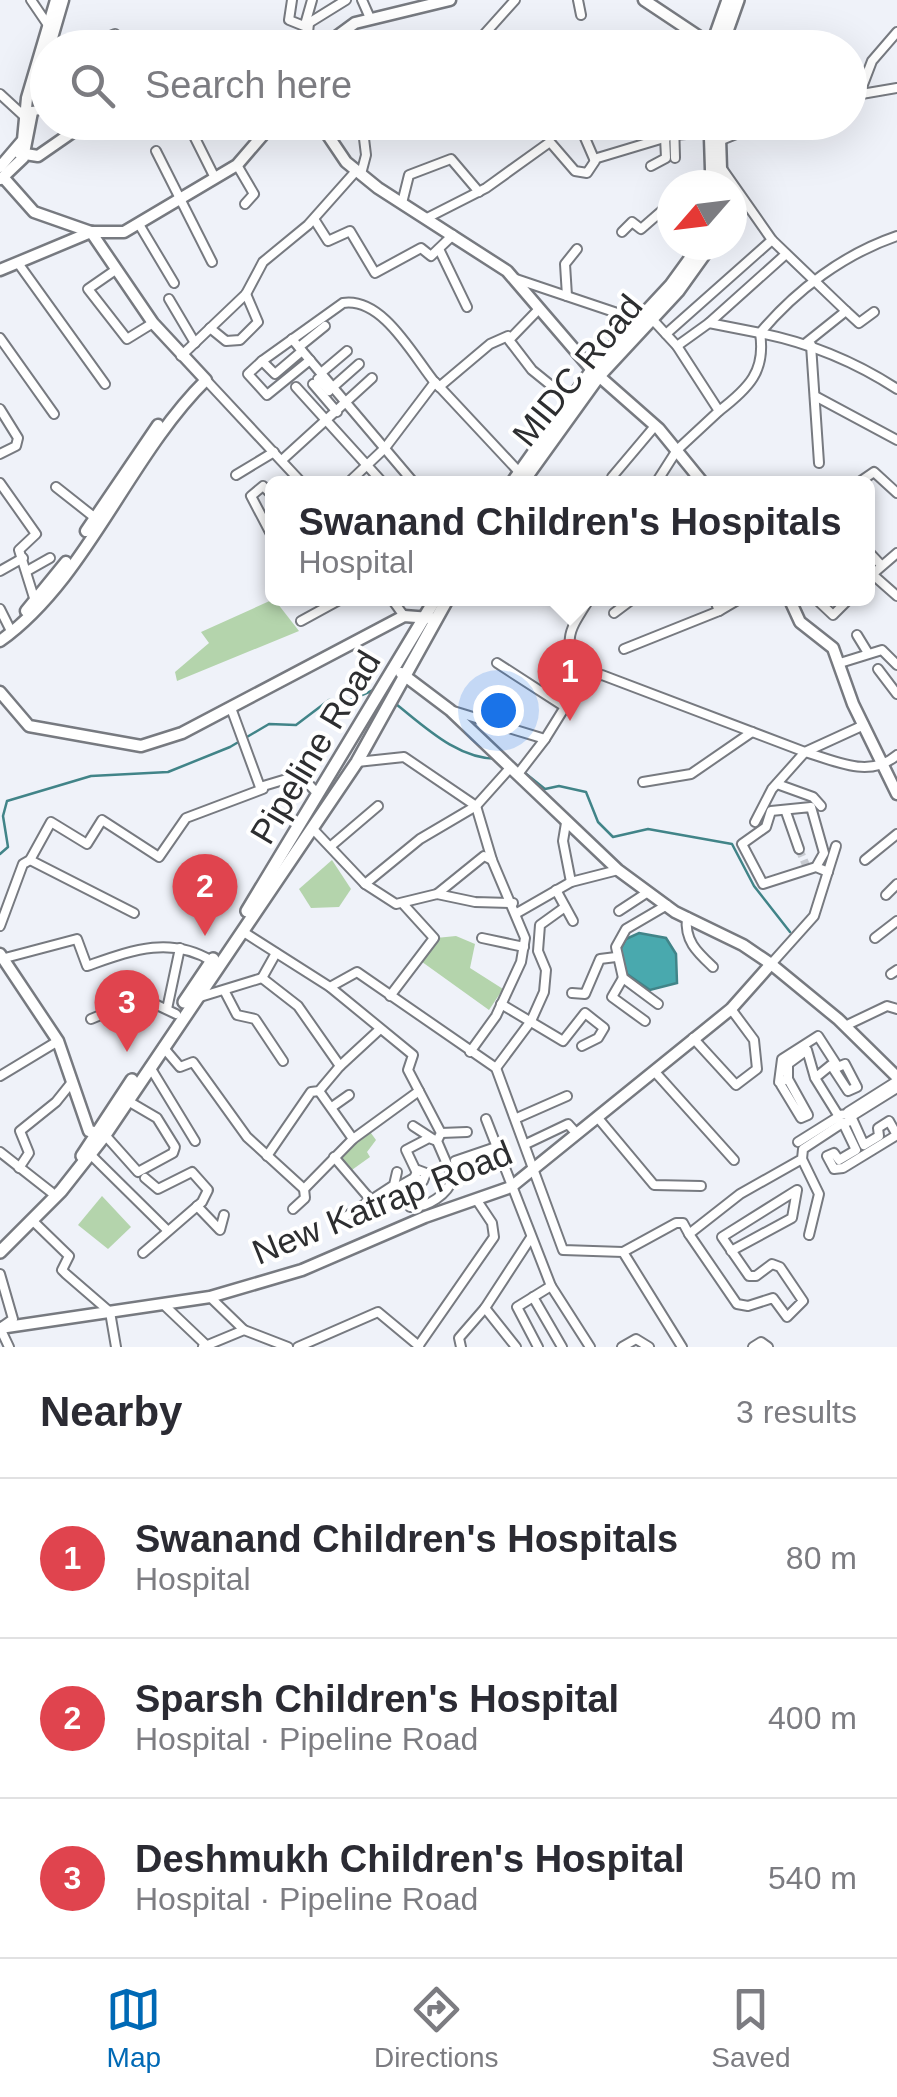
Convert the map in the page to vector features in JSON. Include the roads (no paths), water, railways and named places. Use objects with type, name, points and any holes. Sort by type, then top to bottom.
[{"type":"main road","points":[[720,30],[728,0]]},
{"type":"main road","points":[[723,30],[738,0]]},
{"type":"main road","points":[[713,170],[714,140]]},
{"type":"main road","points":[[715,140],[720,170]]},
{"type":"main road","name":"MIDC Road","points":[[645,317],[689,260]]},
{"type":"main road","name":"MIDC Road","points":[[521,476],[570,400],[697,260]]},
{"type":"main road","name":"MIDC Road","points":[[521,476],[595,373]]},
{"type":"main road","points":[[431,618],[434,606]]},
{"type":"main road","points":[[431,618],[441,606]]},
{"type":"main road","name":"Pipeline Road","points":[[0,1243],[51,1192],[128,1101],[356,762],[431,618]]},
{"type":"main road","name":"Pipeline Road","points":[[0,1252],[33,1221],[95,1139],[172,1011],[212,962],[400,672]]},
{"type":"street","points":[[31,0],[52,22]]},
{"type":"street","points":[[50,30],[59,0]]},
{"type":"street","points":[[292,0],[289,20],[304,26],[331,5],[346,0]]},
{"type":"street","points":[[308,30],[312,0]]},
{"type":"street","points":[[362,0],[370,18]]},
{"type":"street","points":[[346,30],[411,5],[450,0]]},
{"type":"street","points":[[488,30],[515,0]]},
{"type":"street","points":[[578,0],[581,15]]},
{"type":"street","points":[[644,0],[689,30]]},
{"type":"street","points":[[51,30],[52,22]]},
{"type":"street","points":[[867,71],[897,32]]},
{"type":"street","points":[[867,94],[897,88]]},
{"type":"street","points":[[0,94],[29,114]]},
{"type":"street","points":[[30,110],[20,153],[1,174],[34,212],[90,232],[108,234],[140,226],[237,165],[259,140]]},
{"type":"street","points":[[20,153],[38,156],[64,140]]},
{"type":"street","points":[[196,140],[215,178]]},
{"type":"street","points":[[333,140],[359,173],[511,278],[595,373],[654,426],[697,476]]},
{"type":"street","points":[[181,356],[246,294],[263,262],[314,219],[359,173],[366,155],[364,140]]},
{"type":"street","points":[[427,218],[479,192],[550,142],[577,173],[590,172],[594,159],[586,140]]},
{"type":"street","points":[[594,159],[655,140]]},
{"type":"street","points":[[651,166],[666,158],[669,140]]},
{"type":"street","points":[[671,140],[676,158]]},
{"type":"street","points":[[156,151],[212,262]]},
{"type":"street","points":[[402,203],[408,175],[451,159],[479,192]]},
{"type":"street","points":[[237,165],[254,194],[245,204]]},
{"type":"street","points":[[720,166],[772,240],[846,311],[859,323],[874,312]]},
{"type":"street","points":[[622,232],[632,222],[641,229],[657,215]]},
{"type":"street","points":[[314,219],[328,241],[350,231],[374,273],[421,248],[430,257],[454,235]]},
{"type":"street","points":[[140,226],[174,283]]},
{"type":"street","points":[[0,270],[90,232]]},
{"type":"street","points":[[90,232],[152,324],[295,476]]},
{"type":"street","points":[[661,476],[677,450],[752,382],[761,367],[760,332],[780,309],[835,266],[897,236]]},
{"type":"street","points":[[666,334],[772,240]]},
{"type":"street","points":[[439,249],[468,308]]},
{"type":"street","points":[[567,296],[565,264],[577,249]]},
{"type":"street","points":[[677,346],[709,324],[786,254]]},
{"type":"street","points":[[18,263],[105,384]]},
{"type":"street","points":[[114,271],[88,289],[112,324],[128,339],[152,324]]},
{"type":"street","points":[[511,278],[645,317],[677,346],[720,411]]},
{"type":"street","points":[[210,328],[226,341],[248,336],[258,322],[246,294]]},
{"type":"street","points":[[169,299],[195,343]]},
{"type":"street","points":[[310,360],[267,395],[248,372],[262,361],[262,356],[342,304],[358,301],[376,312],[515,476]]},
{"type":"street","points":[[356,476],[385,448],[437,385],[538,310]]},
{"type":"street","points":[[808,344],[846,311]]},
{"type":"street","points":[[709,324],[808,344],[853,362],[897,389]]},
{"type":"street","points":[[262,361],[273,374],[325,326]]},
{"type":"street","points":[[508,336],[532,370],[570,400]]},
{"type":"street","points":[[0,338],[54,414]]},
{"type":"street","points":[[292,339],[339,404],[408,476]]},
{"type":"street","points":[[808,344],[819,463]]},
{"type":"street","points":[[324,382],[347,352]]},
{"type":"street","points":[[324,382],[359,364]]},
{"type":"street","points":[[282,460],[326,421],[339,404],[372,378]]},
{"type":"street","points":[[37,604],[158,425],[204,379]]},
{"type":"street","points":[[3,635],[37,604],[176,410],[204,379]]},
{"type":"street","points":[[324,382],[339,404]]},
{"type":"street","points":[[296,386],[375,476]]},
{"type":"street","points":[[815,396],[897,440]]},
{"type":"street","points":[[0,409],[18,438],[16,446],[0,454]]},
{"type":"street","points":[[613,476],[654,426]]},
{"type":"street","points":[[236,475],[274,452]]},
{"type":"street","points":[[869,476],[874,472],[897,492]]},
{"type":"street","points":[[0,483],[36,534],[20,548],[37,604]]},
{"type":"street","points":[[56,486],[94,517]]},
{"type":"street","points":[[265,489],[262,486],[251,496],[265,523]]},
{"type":"street","points":[[875,571],[897,553]]},
{"type":"street","points":[[0,572],[22,558]]},
{"type":"street","points":[[27,571],[50,558]]},
{"type":"street","points":[[875,559],[881,565]]},
{"type":"street","points":[[875,580],[897,596]]},
{"type":"street","points":[[301,621],[328,606]]},
{"type":"street","points":[[397,606],[404,616]]},
{"type":"street","points":[[583,678],[567,644],[568,634],[585,606]]},
{"type":"street","points":[[614,613],[623,606]]},
{"type":"street","points":[[717,606],[719,611]]},
{"type":"street","points":[[624,648],[727,606]]},
{"type":"street","points":[[794,606],[800,622],[818,632],[840,663],[896,792]]},
{"type":"street","points":[[824,606],[833,615],[842,606]]},
{"type":"street","points":[[0,609],[3,635]]},
{"type":"street","points":[[0,692],[18,717],[41,731],[141,746],[182,733],[404,616],[431,618]]},
{"type":"street","points":[[857,635],[868,654]]},
{"type":"street","points":[[840,663],[886,650],[897,665]]},
{"type":"street","points":[[497,663],[565,706]]},
{"type":"street","points":[[878,668],[897,694]]},
{"type":"street","points":[[400,672],[517,768],[566,823],[618,870],[687,918],[742,944],[771,964],[845,1026],[897,1082],[803,1149],[802,1160],[820,1194],[809,1236]]},
{"type":"street","points":[[365,884],[420,839],[476,806],[517,768],[546,739],[583,678],[602,675],[805,752],[854,766],[883,767],[897,755]]},
{"type":"street","points":[[232,708],[263,789]]},
{"type":"street","points":[[450,710],[546,739]]},
{"type":"street","points":[[755,822],[777,784],[805,752],[864,724]]},
{"type":"street","points":[[643,782],[691,774],[752,732]]},
{"type":"street","points":[[356,762],[404,757],[476,806],[492,860],[514,903],[524,947],[501,1004],[470,1052]]},
{"type":"street","points":[[0,926],[23,864],[30,860],[51,822],[87,844],[102,820],[159,857],[186,818],[300,776],[318,794],[331,800]]},
{"type":"street","points":[[777,784],[813,796],[821,806]]},
{"type":"street","points":[[331,846],[378,806]]},
{"type":"street","points":[[806,807],[815,811],[824,852],[810,867],[762,884],[744,850],[745,840],[766,827],[771,811],[786,812],[806,807]]},
{"type":"street","points":[[786,812],[799,849]]},
{"type":"street","points":[[566,823],[563,842],[571,882]]},
{"type":"street","points":[[312,828],[365,884],[404,906],[434,938],[390,996]]},
{"type":"street","points":[[866,860],[897,834]]},
{"type":"street","points":[[771,964],[814,916],[836,846]]},
{"type":"street","points":[[404,906],[437,894],[484,856],[492,860]]},
{"type":"street","points":[[30,860],[134,913]]},
{"type":"street","points":[[810,867],[828,872]]},
{"type":"street","points":[[517,914],[571,882],[618,870]]},
{"type":"street","points":[[886,895],[897,884]]},
{"type":"street","points":[[556,890],[573,921]]},
{"type":"street","points":[[618,911],[648,892]]},
{"type":"street","points":[[437,894],[475,902],[514,903]]},
{"type":"street","points":[[658,1004],[623,978],[616,947],[626,929],[667,905]]},
{"type":"street","points":[[496,1068],[532,1022],[547,981],[538,951],[540,925],[564,906]]},
{"type":"street","points":[[687,918],[688,936],[699,957],[713,968]]},
{"type":"street","points":[[875,938],[897,921]]},
{"type":"street","points":[[242,931],[330,987],[413,1055],[408,1070],[420,1091],[437,1137],[452,1174],[450,1187],[412,1207],[398,1187],[415,1174],[406,1150],[437,1137],[466,1132]]},
{"type":"street","points":[[482,938],[524,947]]},
{"type":"street","points":[[167,1230],[95,1139],[58,1041],[3,956],[73,940],[79,942],[87,966],[148,946],[180,948],[212,962]]},
{"type":"street","points":[[91,1020],[142,998],[172,1011],[180,948]]},
{"type":"street","points":[[195,999],[262,978],[276,953]]},
{"type":"street","points":[[572,993],[585,994],[600,959],[616,957]]},
{"type":"street","points":[[542,959],[558,966]]},
{"type":"street","name":"New Katrap Road","points":[[0,1328],[210,1297],[302,1270],[511,1187],[731,1009],[771,964]]},
{"type":"street","points":[[330,987],[357,972],[496,1068],[563,1250],[623,1252],[676,1223],[689,1229],[737,1304],[748,1306],[773,1298],[787,1318],[802,1307],[804,1301],[780,1267],[772,1264],[756,1276],[748,1276],[731,1251],[722,1236],[797,1190],[792,1218],[731,1251]]},
{"type":"street","points":[[262,978],[298,1006],[340,1066]]},
{"type":"street","points":[[623,978],[612,997],[645,1022]]},
{"type":"street","points":[[225,992],[237,1015],[255,1019],[283,1060]]},
{"type":"street","points":[[501,1004],[566,1041],[585,1013],[604,1028],[598,1038],[582,1046]]},
{"type":"street","points":[[845,1026],[888,1006],[897,1009]]},
{"type":"street","points":[[694,1038],[736,1085],[752,1074],[757,1069],[754,1040],[731,1009]]},
{"type":"street","points":[[267,1156],[311,1092],[319,1090],[378,1030]]},
{"type":"street","points":[[815,1078],[833,1064],[818,1036],[782,1060],[784,1082],[788,1064],[807,1050],[815,1078],[845,1119],[864,1145],[879,1136],[878,1128],[888,1122],[897,1135],[844,1168],[834,1169],[827,1156],[834,1153],[839,1160],[856,1150],[845,1119]]},
{"type":"street","points":[[0,1076],[58,1041]]},
{"type":"street","points":[[163,1047],[180,1068],[193,1062],[234,1121],[304,1189],[305,1198],[293,1209]]},
{"type":"street","points":[[150,1067],[195,1141]]},
{"type":"street","points":[[655,1072],[734,1160]]},
{"type":"street","points":[[20,1168],[29,1153],[20,1131],[56,1102],[72,1082]]},
{"type":"street","points":[[319,1090],[353,1138]]},
{"type":"street","points":[[304,1189],[353,1138],[420,1091]]},
{"type":"street","points":[[332,1107],[349,1095]]},
{"type":"street","points":[[517,1118],[568,1096]]},
{"type":"street","points":[[95,1139],[138,1172],[173,1153],[175,1147],[163,1124],[128,1101]]},
{"type":"street","points":[[598,1118],[654,1185],[701,1186]]},
{"type":"street","points":[[486,1119],[551,1286],[590,1347]]},
{"type":"street","points":[[798,1142],[845,1119]]},
{"type":"street","points":[[526,1144],[568,1124],[577,1134]]},
{"type":"street","points":[[413,1126],[437,1137]]},
{"type":"street","points":[[455,1161],[496,1147]]},
{"type":"street","points":[[0,1152],[51,1192]]},
{"type":"street","points":[[334,1156],[370,1199]]},
{"type":"street","points":[[689,1234],[742,1193],[802,1160]]},
{"type":"street","points":[[342,1219],[394,1185],[397,1172]]},
{"type":"street","points":[[144,1253],[197,1206],[208,1190],[194,1173],[158,1189],[145,1178]]},
{"type":"street","points":[[742,1193],[756,1213]]},
{"type":"street","points":[[298,1347],[378,1312],[420,1346],[494,1238],[492,1223],[476,1199]]},
{"type":"street","points":[[197,1206],[220,1230],[224,1215]]},
{"type":"street","points":[[208,1218],[205,1222],[209,1229]]},
{"type":"street","points":[[33,1221],[70,1256],[62,1270],[110,1312],[116,1347]]},
{"type":"street","points":[[462,1347],[459,1338],[485,1308],[530,1239]]},
{"type":"street","points":[[623,1252],[682,1347]]},
{"type":"street","points":[[0,1274],[13,1318],[0,1328],[8,1346]]},
{"type":"street","points":[[496,1320],[551,1286]]},
{"type":"street","points":[[210,1297],[244,1330],[288,1347]]},
{"type":"street","points":[[533,1297],[562,1347]]},
{"type":"street","points":[[164,1305],[204,1345],[220,1343],[244,1330]]},
{"type":"street","points":[[517,1307],[538,1347]]},
{"type":"street","points":[[485,1308],[516,1347]]},
{"type":"street","points":[[622,1347],[636,1339],[648,1347]]},
{"type":"street","points":[[753,1347],[761,1342],[768,1347]]},
{"type":"water","points":[[639,933],[666,938],[676,954],[677,983],[650,990],[627,974],[620,950],[626,939]]},
{"type":"waterway","points":[[0,854],[8,847],[3,816],[7,801],[91,776],[168,772],[230,747],[269,724],[296,725],[329,700],[348,701],[376,689]]},
{"type":"waterway","points":[[396,704],[456,748],[498,759]]},
{"type":"waterway","points":[[510,761],[545,789],[559,786],[586,792],[598,822],[613,837],[648,829],[732,844],[754,886],[790,932]]},
{"type":"tunnel","points":[[799,849],[806,865]]},
{"type":"place","name":"Swanand Children's Hospitals","points":[[570,721]]},
{"type":"place","name":"Sparsh Children's Hospital","points":[[205,936]]},
{"type":"place","name":"Deshmukh Children's Hospital","points":[[127,1052]]}]
